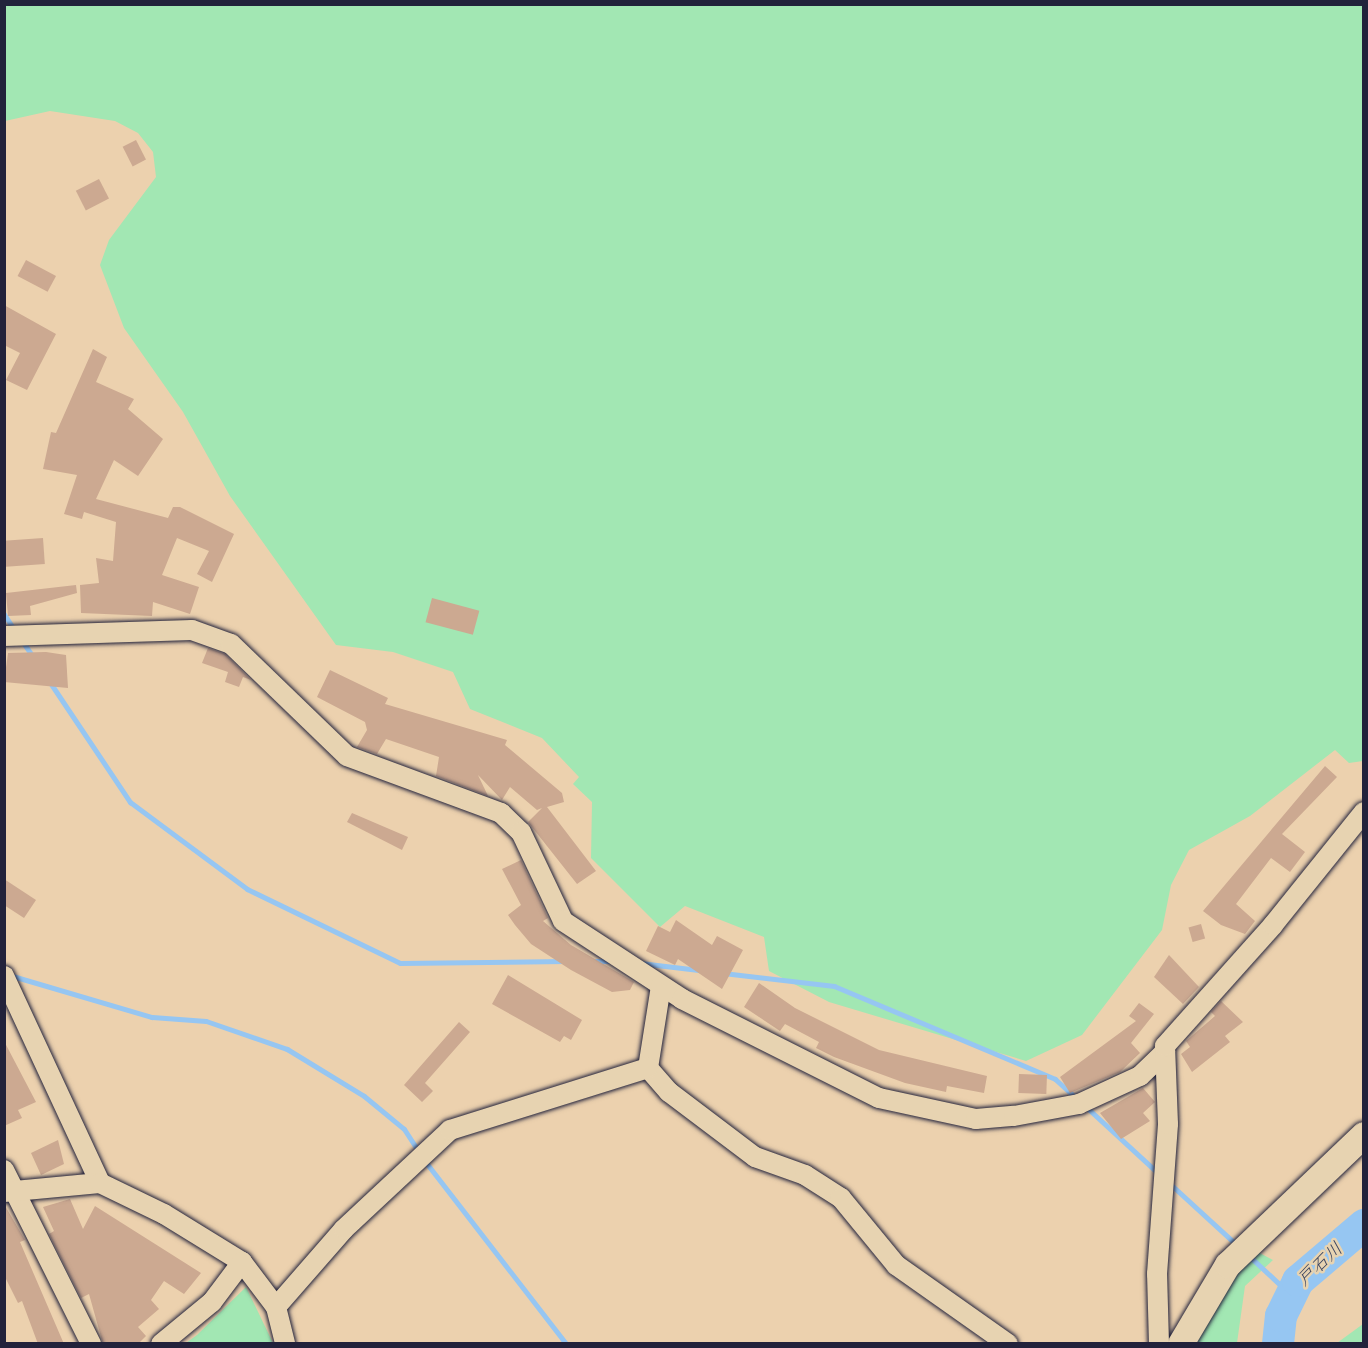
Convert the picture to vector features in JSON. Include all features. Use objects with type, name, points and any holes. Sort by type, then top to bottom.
[{"type":"street","points":[[4,636],[192,630],[231,644],[346,756],[501,813],[521,832],[562,921],[661,986],[879,1098],[976,1119],[1078,1104],[1140,1076],[1165,1052]]},
{"type":"street","points":[[1159,1344],[1165,1046],[1273,925],[1364,812]]},
{"type":"street","points":[[4,976],[100,1183]]},
{"type":"street","points":[[648,1068],[661,986]]},
{"type":"street","points":[[276,1307],[344,1229],[450,1130],[648,1068]]},
{"type":"street","points":[[648,1068],[669,1092],[755,1156],[805,1175],[841,1198],[896,1266],[1008,1344]]},
{"type":"street","points":[[1181,1344],[1228,1265],[1364,1136]]},
{"type":"street","points":[[4,1170],[9,1191],[91,1344]]},
{"type":"street","points":[[9,1191],[100,1183],[242,1262],[276,1307],[285,1344]]},
{"type":"street","points":[[161,1344],[212,1302],[242,1262]]},
{"type":"green space","points":[[5,5],[1363,5],[1363,761],[1349,763],[1335,750],[1250,816],[1189,850],[1171,885],[1162,930],[1082,1035],[1026,1061],[829,1002],[769,971],[764,937],[685,906],[660,927],[591,858],[592,802],[573,784],[579,777],[542,738],[470,709],[453,672],[393,652],[336,645],[230,496],[183,412],[124,328],[100,265],[109,240],[156,177],[153,152],[138,133],[115,121],[50,111],[5,121]]},
{"type":"green space","points":[[1254,1250],[1273,1260],[1245,1286],[1237,1343],[1190,1344]]},
{"type":"green space","points":[[246,1287],[273,1343],[186,1343],[197,1335]]},
{"type":"green space","points":[[1363,1324],[1363,1343],[1337,1343]]},
{"type":"building","points":[[136,140],[146,160],[133,166],[123,147]]},
{"type":"building","points":[[99,179],[109,199],[86,210],[76,191]]},
{"type":"building","points":[[26,260],[56,276],[48,292],[18,276]]},
{"type":"building","points":[[4,305],[56,334],[27,390],[6,380],[20,353],[4,345]]},
{"type":"building","points":[[93,349],[107,357],[96,382],[134,399],[128,409],[163,439],[138,476],[114,460],[96,499],[168,518],[173,507],[180,507],[234,534],[212,582],[197,574],[209,551],[177,538],[162,575],[199,587],[190,614],[153,602],[152,616],[81,613],[80,585],[99,583],[96,558],[113,561],[116,522],[84,512],[82,519],[64,514],[77,475],[43,469],[51,432],[56,433]]},
{"type":"building","points":[[43,538],[45,564],[6,567],[4,541]]},
{"type":"building","points":[[76,585],[77,593],[30,606],[31,615],[8,616],[6,593]]},
{"type":"building","points":[[432,598],[479,611],[473,635],[426,622]]},
{"type":"building","points":[[208,648],[225,654],[251,680],[243,677],[239,687],[225,682],[228,672],[202,663]]},
{"type":"building","points":[[46,652],[66,655],[68,688],[4,682],[8,653]]},
{"type":"building","points":[[330,670],[388,698],[385,704],[507,740],[505,745],[562,793],[564,802],[547,807],[596,871],[577,884],[528,822],[542,808],[537,810],[510,787],[502,800],[478,775],[488,796],[436,776],[439,757],[386,739],[377,754],[357,747],[367,730],[365,722],[317,697]]},
{"type":"building","points":[[1325,766],[1337,777],[1282,834],[1305,852],[1290,872],[1271,858],[1236,904],[1255,921],[1245,934],[1221,925],[1203,911]]},
{"type":"building","points":[[352,813],[408,837],[402,850],[347,822]]},
{"type":"building","points":[[521,860],[548,918],[543,921],[571,945],[634,982],[630,990],[612,992],[571,970],[531,944],[515,925],[508,915],[521,905],[502,869]]},
{"type":"building","points":[[4,879],[36,900],[24,918],[4,905]]},
{"type":"building","points":[[676,920],[712,945],[717,936],[743,950],[722,989],[678,959],[675,965],[646,951],[658,926],[670,932]]},
{"type":"building","points":[[1201,924],[1205,938],[1193,942],[1189,928]]},
{"type":"building","points":[[1169,955],[1199,987],[1183,1004],[1154,977]]},
{"type":"building","points":[[508,975],[582,1020],[571,1040],[564,1036],[560,1042],[492,1004]]},
{"type":"building","points":[[759,983],[795,1008],[879,1050],[987,1076],[984,1093],[947,1086],[946,1092],[905,1083],[834,1057],[816,1048],[819,1042],[785,1024],[780,1031],[744,1007]]},
{"type":"building","points":[[1221,1001],[1243,1022],[1225,1036],[1230,1042],[1192,1072],[1181,1054],[1190,1047],[1186,1041],[1215,1016],[1211,1012]]},
{"type":"building","points":[[1139,1003],[1154,1014],[1131,1043],[1140,1053],[1120,1072],[1070,1093],[1060,1077],[1136,1021],[1129,1016]]},
{"type":"building","points":[[459,1022],[470,1032],[425,1083],[433,1091],[422,1102],[404,1085]]},
{"type":"building","points":[[4,1041],[36,1102],[18,1110],[22,1118],[4,1126]]},
{"type":"building","points":[[1019,1074],[1047,1075],[1046,1094],[1018,1093]]},
{"type":"building","points":[[1143,1088],[1155,1102],[1143,1113],[1150,1121],[1121,1139],[1100,1113]]},
{"type":"building","points":[[58,1140],[64,1164],[41,1175],[31,1153]]},
{"type":"building","points":[[70,1199],[83,1229],[95,1206],[201,1273],[184,1294],[164,1281],[151,1300],[159,1309],[138,1327],[146,1336],[138,1344],[103,1344],[89,1294],[81,1298],[49,1234],[54,1231],[43,1207]]},
{"type":"building","points":[[4,1204],[25,1240],[20,1242],[64,1344],[38,1344],[22,1301],[18,1303],[4,1275]]},
{"type":"waterway","points":[[4,614],[15,631]]},
{"type":"waterway","points":[[22,641],[34,658]]},
{"type":"waterway","points":[[49,681],[130,802],[247,889],[400,963],[565,961]]},
{"type":"waterway","points":[[592,961],[613,961]]},
{"type":"waterway","points":[[640,963],[699,970]]},
{"type":"waterway","points":[[723,973],[834,986],[1055,1079],[1077,1099]]},
{"type":"waterway","points":[[9,975],[152,1017],[206,1021],[287,1049],[364,1096],[404,1129],[419,1152]]},
{"type":"waterway","points":[[1084,1105],[1159,1174]]},
{"type":"waterway","points":[[424,1160],[566,1344]]},
{"type":"waterway","points":[[1168,1182],[1239,1247]]},
{"type":"waterway","name":"戸石川","points":[[1278,1344],[1281,1316],[1298,1281],[1364,1225]]},
{"type":"waterway","points":[[1248,1255],[1290,1294]]}]
